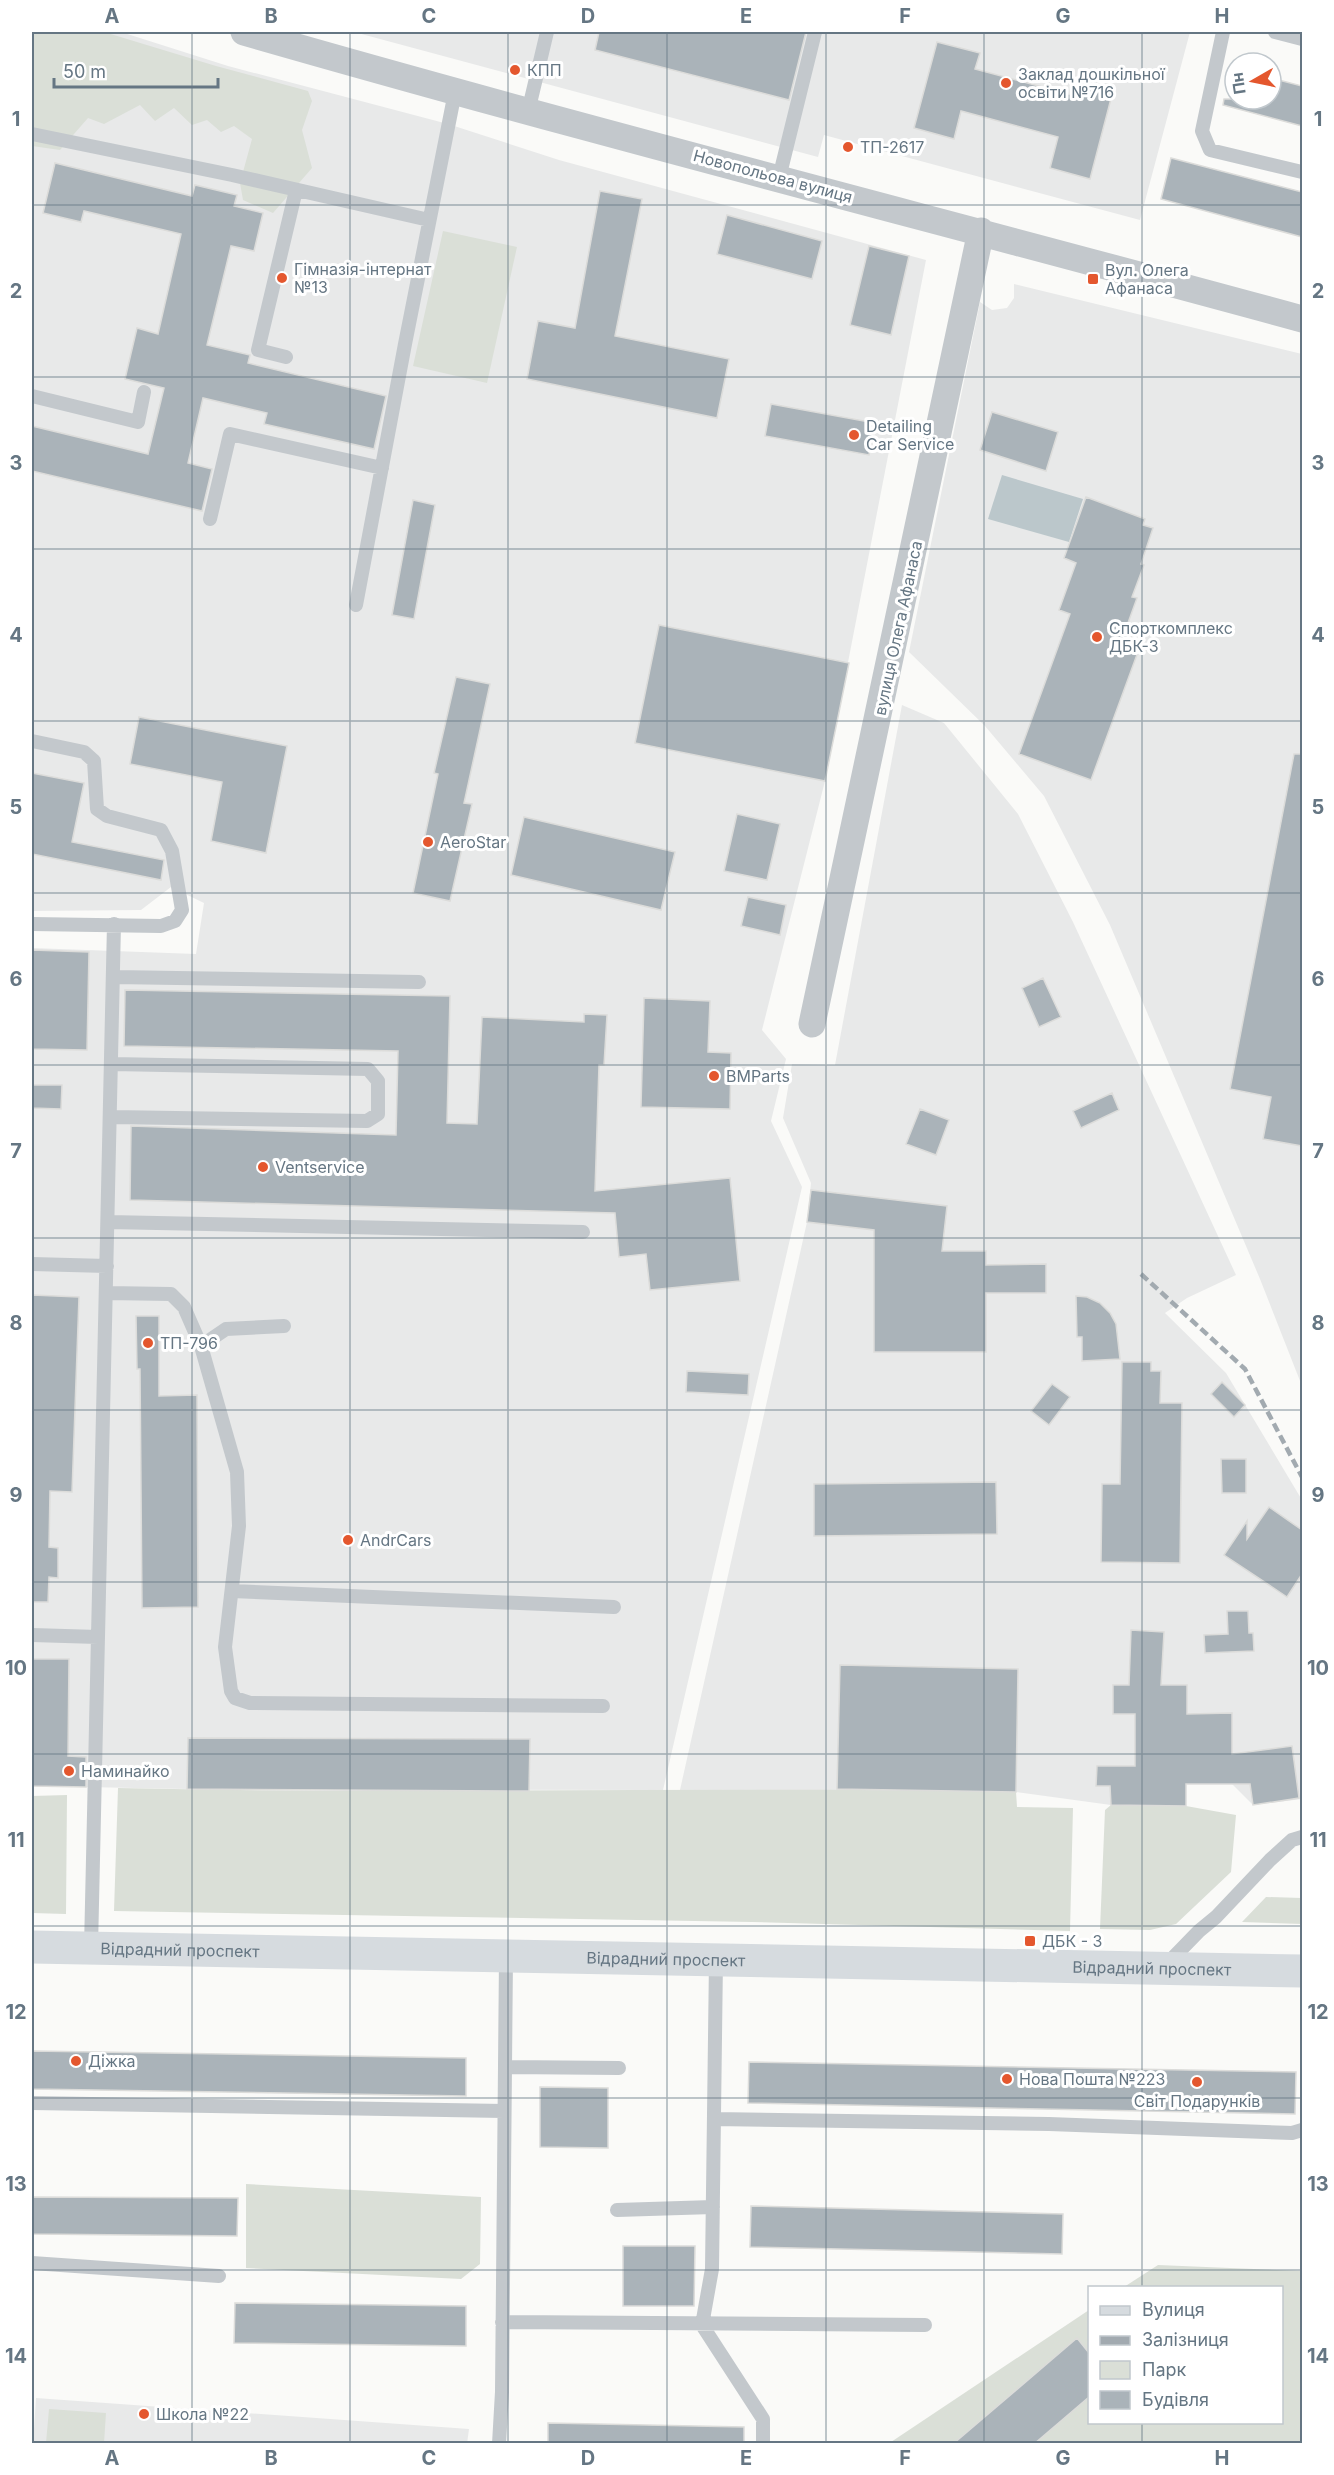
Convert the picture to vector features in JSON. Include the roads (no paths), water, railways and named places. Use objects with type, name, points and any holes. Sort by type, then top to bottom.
[{"type":"main road","name":"Відрадний проспект","points":[[32,1947],[1302,1971]]},
{"type":"street","name":"Новопольова вулиця","points":[[244,32],[455,93],[981,231],[1302,319]]},
{"type":"street","name":"вулиця Олега Афанаса","points":[[812,1024],[981,231]]},
{"type":"lane","points":[[528,112],[548,32]]},
{"type":"lane","points":[[779,178],[815,32]]},
{"type":"lane","points":[[1223,32],[1202,131],[1210,150],[1302,172]]},
{"type":"lane","points":[[1275,32],[1302,39]]},
{"type":"lane","points":[[356,605],[455,93]]},
{"type":"lane","points":[[32,134],[429,220]]},
{"type":"lane","points":[[286,357],[258,350],[296,190]]},
{"type":"lane","points":[[32,396],[138,422],[144,392]]},
{"type":"lane","points":[[210,519],[230,434],[382,468]]},
{"type":"lane","points":[[32,741],[84,752],[94,761],[96,809],[106,816],[161,830],[172,851],[182,910],[176,921],[161,926],[32,924]]},
{"type":"lane","points":[[91,1948],[114,924]]},
{"type":"lane","points":[[114,977],[419,982]]},
{"type":"lane","points":[[111,1117],[367,1121],[378,1114],[378,1081],[368,1069],[112,1065]]},
{"type":"lane","points":[[108,1222],[582,1232]]},
{"type":"lane","points":[[32,1264],[107,1266]]},
{"type":"lane","points":[[106,1293],[171,1294],[183,1307],[201,1346],[237,1472],[239,1526],[225,1647],[231,1691],[235,1698],[250,1703],[603,1706]]},
{"type":"lane","points":[[201,1346],[226,1329],[284,1326]]},
{"type":"lane","points":[[232,1591],[614,1607]]},
{"type":"lane","points":[[32,1635],[99,1637]]},
{"type":"lane","points":[[1165,1967],[1270,1860],[1293,1840],[1302,1838]]},
{"type":"lane","points":[[499,2444],[506,1957]]},
{"type":"lane","points":[[716,1960],[712,2269],[702,2325],[764,2419],[763,2444]]},
{"type":"lane","points":[[505,2067],[619,2068]]},
{"type":"lane","points":[[32,2103],[504,2111]]},
{"type":"lane","points":[[714,2119],[1049,2124],[1292,2133],[1302,2130]]},
{"type":"lane","points":[[617,2210],[713,2208]]},
{"type":"lane","points":[[32,2263],[219,2276]]},
{"type":"lane","points":[[502,2322],[925,2325]]},
{"type":"railway","points":[[1141,1274],[1245,1369],[1302,1477]]},
{"type":"place","name":"КПП","points":[[515,70]]},
{"type":"place","name":"Заклад дошкільної освіти №716","points":[[1006,83]]},
{"type":"place","name":"ТП-2617","points":[[848,147]]},
{"type":"place","name":"Гімназія-інтернат №13","points":[[282,278]]},
{"type":"place","name":"Вул. Олега Афанаса","points":[[1093,279]]},
{"type":"place","name":"Detailing Car Service","points":[[854,435]]},
{"type":"place","name":"Спорткомплекс ДБК-3","points":[[1097,637]]},
{"type":"place","name":"AeroStar","points":[[428,842]]},
{"type":"place","name":"BMParts","points":[[714,1076]]},
{"type":"place","name":"Ventservice","points":[[263,1167]]},
{"type":"place","name":"ТП-796","points":[[148,1343]]},
{"type":"place","name":"AndrCars","points":[[348,1540]]},
{"type":"place","name":"Наминайко","points":[[69,1771]]},
{"type":"place","name":"ДБК - 3","points":[[1030,1941]]},
{"type":"place","name":"Діжка","points":[[76,2061]]},
{"type":"place","name":"Нова Пошта №223","points":[[1007,2079]]},
{"type":"place","name":"Світ Подарунків","points":[[1197,2082]]},
{"type":"place","name":"Школа №22","points":[[144,2414]]}]
